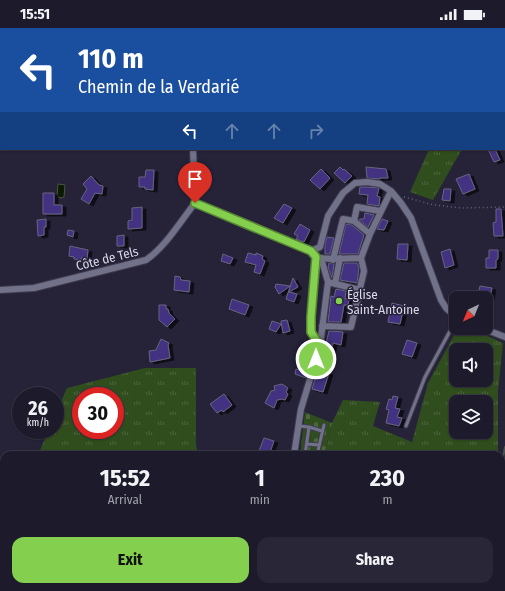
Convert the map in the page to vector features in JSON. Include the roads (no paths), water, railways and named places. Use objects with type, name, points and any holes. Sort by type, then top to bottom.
[{"type":"street","points":[[193,150],[195,203],[311,251],[319,258],[331,283]]},
{"type":"street","points":[[311,251],[320,247],[328,216],[343,192],[356,183],[367,182],[380,184],[391,191],[411,218],[441,300],[449,310]]},
{"type":"street","points":[[322,326],[351,327],[364,270],[361,258],[380,211],[391,191]]},
{"type":"street","name":"Côte de Tels","points":[[0,290],[34,288],[146,260],[166,241],[195,203]]},
{"type":"street","points":[[354,221],[357,208],[380,211]]},
{"type":"street","points":[[295,451],[301,409],[320,346],[322,326],[343,219],[354,221],[370,234]]},
{"type":"street","points":[[319,258],[361,258]]},
{"type":"street","points":[[319,258],[311,317],[311,332],[320,346]]},
{"type":"street","points":[[331,283],[360,290]]},
{"type":"street","points":[[493,333],[505,338]]},
{"type":"lane","points":[[406,426],[425,377],[449,333]]},
{"type":"lane","points":[[318,451],[324,425]]},
{"type":"lane","points":[[299,426],[309,426],[322,431]]},
{"type":"lane","points":[[306,451],[309,426]]},
{"type":"lane","points":[[307,444],[319,445]]},
{"type":"waterway","points":[[504,451],[505,447]]},
{"type":"place","name":"Église Saint-Antoine","points":[[339,301]]}]
